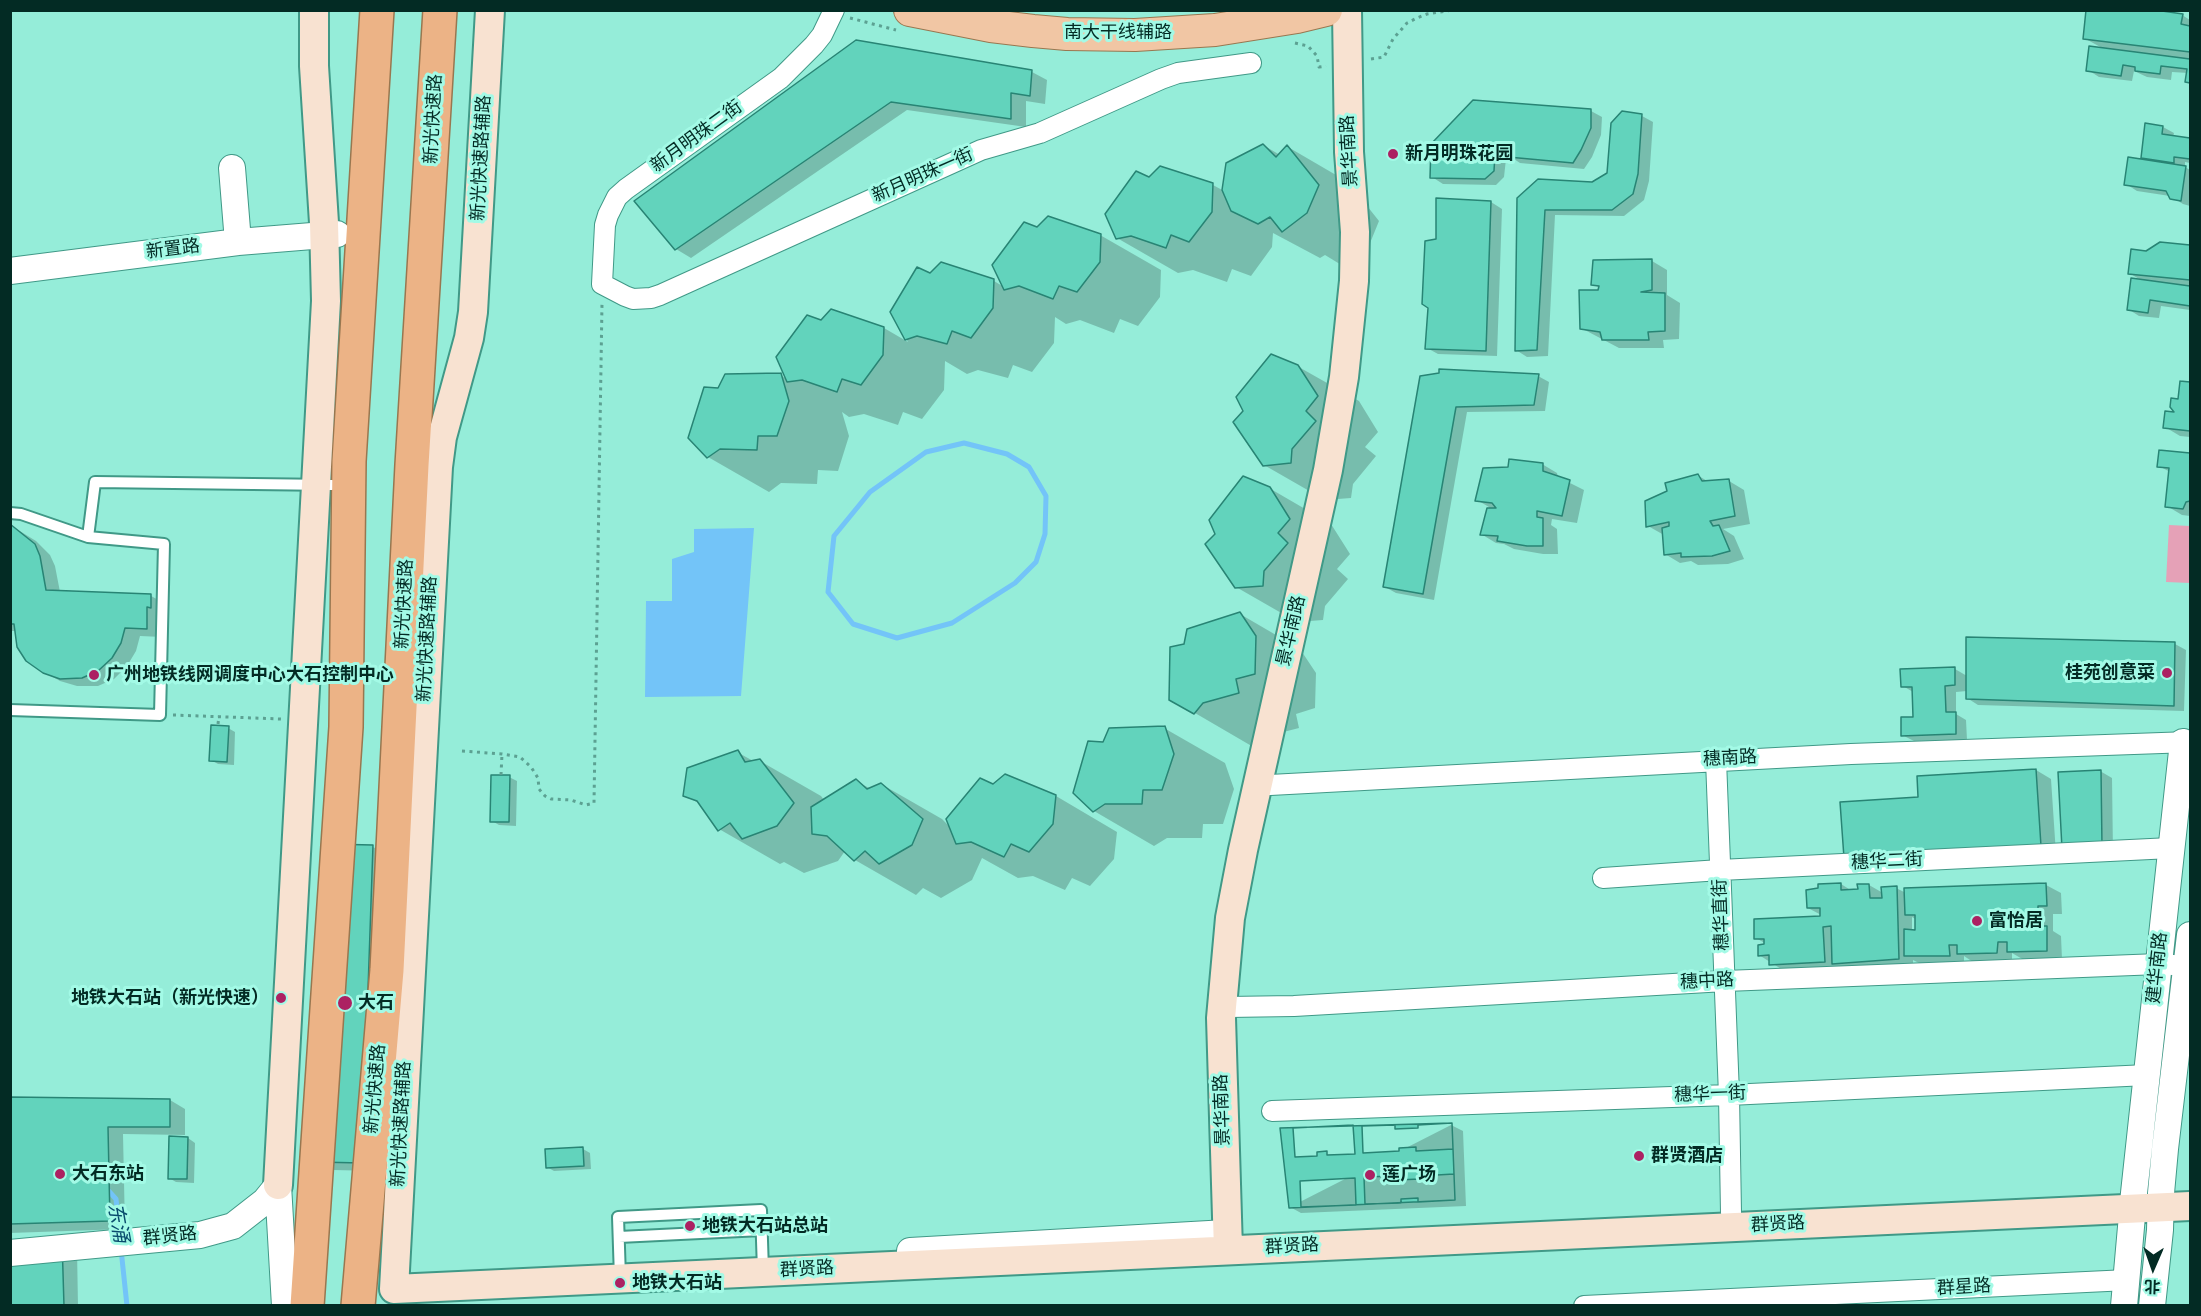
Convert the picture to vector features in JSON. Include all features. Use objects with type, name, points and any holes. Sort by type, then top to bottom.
[{"type":"highway","points":[[364,10],[373,69]]},
{"type":"highway","points":[[307,1305],[346,727],[341,473],[376,10]]},
{"type":"highway","name":"新光快速路","points":[[358,1305],[387,970],[412,465],[441,10]]},
{"type":"highway","points":[[432,149],[463,10]]},
{"type":"main road","points":[[278,1185],[326,301],[324,223],[314,66],[314,10]]},
{"type":"main road","name":"新光快速路辅路","points":[[394,1289],[438,467],[442,437],[469,338],[473,312],[490,10]]},
{"type":"main road","name":"南大干线辅路","points":[[910,10],[991,26],[1067,34],[1135,35],[1207,21],[1286,19],[1326,10]]},
{"type":"main road","name":"景华南路","points":[[1227,1241],[1221,1018],[1230,918],[1243,850],[1328,470],[1344,377],[1352,307],[1356,240],[1349,152],[1347,10]]},
{"type":"main road","name":"群贤路","points":[[394,1289],[623,1260],[1227,1241],[2147,1200],[2190,1189]]},
{"type":"main road","name":"群贤路","points":[[1227,1241],[2190,1189]]},
{"type":"main road","name":"群贤路","points":[[1227,1241],[2014,1197],[2147,1200],[2190,1206]]},
{"type":"street","name":"新月明珠二街","points":[[602,284],[605,225],[617,197],[781,78],[822,35],[834,10]]},
{"type":"street","name":"新月明珠一街","points":[[602,284],[633,298],[660,295],[981,150],[1040,133],[1161,79],[1178,73],[1251,63]]},
{"type":"street","points":[[232,168],[238,242]]},
{"type":"street","name":"新置路","points":[[10,271],[238,242],[337,234]]},
{"type":"street","name":"穗南路","points":[[1270,785],[1716,760],[2187,742]]},
{"type":"street","name":"建华南路","points":[[2147,1200],[2147,1076],[2171,848],[2187,742]]},
{"type":"street","name":"穗华直街","points":[[1716,760],[1729,1095],[1731,1214]]},
{"type":"street","name":"穗华二街","points":[[1603,878],[1720,870],[2171,848]]},
{"type":"street","name":"建华南路","points":[[2147,1200],[2187,966],[2190,935]]},
{"type":"street","name":"穗中路","points":[[1228,1007],[1306,1005],[1725,981],[2159,964],[2187,966]]},
{"type":"street","name":"穗华一街","points":[[1272,1111],[1729,1095],[2147,1076]]},
{"type":"street","name":"群贤路","points":[[10,1253],[200,1235],[233,1226],[265,1201],[278,1185]]},
{"type":"street","points":[[278,1185],[285,1305]]},
{"type":"street","points":[[2124,1305],[2147,1200]]},
{"type":"street","points":[[2147,1200],[2160,1230],[2152,1305]]},
{"type":"street","name":"群星路","points":[[1584,1305],[2128,1280]]},
{"type":"lane","points":[[88,537],[95,482],[341,473]]},
{"type":"lane","points":[[10,513],[21,513],[88,537],[164,544],[160,715],[10,710]]},
{"type":"lane","points":[[10,701],[27,710]]},
{"type":"lane","points":[[762,1210],[768,1254],[623,1260],[618,1216],[762,1210]]},
{"type":"path","points":[[1378,58],[1384,57],[1393,39],[1407,23],[1427,14],[1453,10]]},
{"type":"path","points":[[462,751],[520,757],[531,767],[538,778],[539,789],[545,796],[586,805],[594,803],[602,284]]},
{"type":"path","points":[[160,715],[285,719]]},
{"type":"path","points":[[218,724],[219,716]]},
{"type":"path","points":[[501,775],[502,754]]},
{"type":"shaded area","points":[[2169,525],[2190,526],[2190,583],[2166,582]]},
{"type":"water","points":[[754,528],[741,696],[645,697],[646,601],[672,601],[672,559],[694,552],[694,529]]},
{"type":"building","points":[[2086,10],[2155,10],[2183,14],[2181,24],[2190,26],[2190,52],[2083,39]]},
{"type":"building","points":[[856,40],[1032,70],[1030,96],[1011,93],[1011,119],[891,102],[675,250],[634,201]]},
{"type":"building","points":[[2089,46],[2190,59],[2190,83],[2185,82],[2187,69],[2161,66],[2160,74],[2135,71],[2135,67],[2123,65],[2121,76],[2086,71]]},
{"type":"building","points":[[1473,100],[1591,109],[1591,128],[1573,163],[1508,157],[1504,153],[1495,154],[1494,171],[1485,179],[1430,178],[1431,144]]},
{"type":"building","points":[[1622,111],[1642,114],[1638,174],[1633,194],[1612,210],[1545,210],[1537,350],[1515,351],[1517,198],[1538,179],[1592,182],[1607,173],[1611,123]]},
{"type":"building","points":[[2145,123],[2163,126],[2162,134],[2190,138],[2190,159],[2174,157],[2174,163],[2141,158]]},
{"type":"building","points":[[1263,144],[1276,157],[1287,145],[1319,185],[1307,213],[1282,232],[1270,217],[1258,224],[1231,211],[1222,190],[1226,163]]},
{"type":"building","points":[[2128,157],[2186,166],[2181,201],[2170,199],[2166,191],[2124,185]]},
{"type":"building","points":[[1160,166],[1213,183],[1212,212],[1189,242],[1171,235],[1166,248],[1131,236],[1116,239],[1105,214],[1136,171],[1149,177]]},
{"type":"building","points":[[1436,198],[1491,201],[1486,351],[1425,349],[1428,308],[1422,304],[1425,241],[1436,239]]},
{"type":"building","points":[[1048,216],[1101,234],[1100,262],[1077,292],[1059,286],[1053,299],[1019,286],[1004,290],[992,265],[1024,222],[1037,227]]},
{"type":"building","points":[[2160,242],[2190,245],[2190,280],[2128,274],[2131,249],[2146,251]]},
{"type":"building","points":[[1652,259],[1652,290],[1641,292],[1665,293],[1665,331],[1648,332],[1649,340],[1602,340],[1600,332],[1580,329],[1579,290],[1598,290],[1599,286],[1591,285],[1593,260]]},
{"type":"building","points":[[941,262],[994,279],[993,308],[971,338],[952,331],[947,344],[917,336],[905,340],[890,312],[917,267],[930,273]]},
{"type":"building","points":[[2131,278],[2190,286],[2190,306],[2150,300],[2148,313],[2127,310]]},
{"type":"building","points":[[831,309],[884,327],[883,355],[861,385],[842,379],[837,392],[802,380],[787,382],[776,357],[807,315],[821,320]]},
{"type":"building","points":[[1271,354],[1298,365],[1318,396],[1306,411],[1316,421],[1292,449],[1291,463],[1263,466],[1233,422],[1243,411],[1236,397]]},
{"type":"building","points":[[1439,369],[1539,374],[1534,405],[1456,407],[1423,594],[1383,587],[1420,376],[1439,373]]},
{"type":"building","points":[[781,373],[789,401],[777,436],[758,436],[757,450],[720,449],[707,458],[688,438],[704,387],[718,388],[725,374]]},
{"type":"building","points":[[2180,381],[2190,382],[2190,431],[2163,428],[2165,411],[2174,412],[2170,407],[2171,398],[2178,399]]},
{"type":"building","points":[[2159,450],[2190,453],[2190,501],[2186,502],[2183,509],[2165,507],[2169,468],[2157,467]]},
{"type":"building","points":[[1509,459],[1543,463],[1543,471],[1570,480],[1562,516],[1537,511],[1537,517],[1543,518],[1543,546],[1497,541],[1498,536],[1480,535],[1487,508],[1496,508],[1492,503],[1475,501],[1483,468],[1508,467]]},
{"type":"building","points":[[1698,474],[1702,481],[1729,479],[1735,516],[1710,521],[1713,526],[1719,525],[1730,551],[1712,556],[1681,557],[1681,553],[1664,555],[1662,528],[1669,526],[1669,522],[1646,527],[1645,501],[1667,491],[1665,483]]},
{"type":"building","points":[[1243,476],[1270,487],[1290,519],[1278,533],[1288,543],[1264,571],[1263,586],[1235,588],[1205,544],[1215,534],[1209,520]]},
{"type":"building","points":[[10,524],[35,544],[40,556],[46,590],[151,594],[151,608],[147,607],[147,629],[125,628],[121,643],[112,658],[98,671],[82,678],[60,679],[43,673],[26,661],[17,647],[14,624],[10,624]]},
{"type":"building","points":[[1240,612],[1256,636],[1255,674],[1236,679],[1239,693],[1203,703],[1194,714],[1169,700],[1170,647],[1184,644],[1187,629]]},
{"type":"building","points":[[1966,637],[2175,642],[2174,706],[1966,699]]},
{"type":"building","points":[[1955,667],[1955,685],[1945,686],[1946,712],[1956,712],[1956,734],[1901,736],[1901,717],[1913,717],[1912,687],[1901,687],[1900,669]]},
{"type":"building","points":[[211,725],[229,726],[227,762],[209,761]]},
{"type":"building","points":[[1165,726],[1174,754],[1162,790],[1143,790],[1142,804],[1105,804],[1093,812],[1073,793],[1088,741],[1103,742],[1109,728]]},
{"type":"building","points":[[738,750],[745,762],[760,759],[794,803],[777,826],[742,839],[730,823],[718,831],[697,801],[683,796],[687,768]]},
{"type":"building","points":[[2036,769],[2041,846],[1844,858],[1840,802],[1918,797],[1917,776]]},
{"type":"building","points":[[2101,770],[2102,847],[2062,849],[2058,772]]},
{"type":"building","points":[[1005,774],[1056,795],[1053,824],[1029,852],[1011,844],[1004,857],[971,842],[956,844],[946,819],[980,778],[993,784]]},
{"type":"building","points":[[491,775],[510,775],[509,822],[490,822]]},
{"type":"building","points":[[856,779],[867,789],[881,783],[923,819],[912,845],[879,864],[865,851],[854,861],[827,836],[812,834],[811,807]]},
{"type":"building","name":"大石","points":[[328,844],[373,845],[362,1163],[316,1162]]},
{"type":"building","points":[[1841,883],[1841,890],[1858,889],[1857,884],[1869,884],[1870,898],[1882,898],[1881,887],[1897,886],[1899,959],[1832,964],[1831,926],[1823,927],[1825,962],[1769,965],[1769,955],[1758,956],[1758,945],[1764,944],[1764,939],[1754,939],[1754,919],[1820,916],[1820,908],[1807,908],[1806,890],[1818,888],[1818,884]]},
{"type":"building","name":"富怡居","points":[[2046,883],[2047,906],[2038,906],[2038,926],[2047,926],[2047,951],[2007,952],[2007,942],[1998,942],[1997,953],[1957,954],[1957,945],[1949,945],[1950,956],[1904,956],[1904,929],[1915,930],[1915,915],[1905,915],[1904,888]]},
{"type":"building","name":"大石东站","points":[[10,1097],[170,1099],[170,1127],[108,1127],[110,1221],[10,1224]]},
{"type":"building","name":"莲广场","points":[[1452,1123],[1455,1200],[1289,1208],[1280,1128]]},
{"type":"building","points":[[1452,1123],[1453,1149],[1416,1151],[1416,1147],[1399,1148],[1399,1151],[1363,1153],[1362,1126],[1395,1125],[1395,1129]]},
{"type":"building","points":[[1353,1125],[1355,1154],[1327,1155],[1327,1151],[1317,1152],[1317,1156],[1295,1157],[1293,1128]]},
{"type":"building","points":[[169,1136],[188,1137],[187,1179],[168,1179]]},
{"type":"building","points":[[583,1147],[584,1166],[546,1168],[545,1149]]},
{"type":"building","points":[[1454,1174],[1455,1200],[1418,1202],[1418,1198],[1401,1199],[1401,1203],[1365,1204],[1364,1177],[1397,1176],[1397,1180]]},
{"type":"building","points":[[1355,1178],[1356,1205],[1301,1207],[1300,1181]]},
{"type":"building","points":[[62,1239],[64,1306],[10,1306],[10,1240]]},
{"type":"waterway","points":[[964,443],[1007,454],[1029,467],[1046,496],[1045,534],[1036,562],[1015,583],[952,623],[897,638],[853,624],[828,592],[834,536],[870,492],[926,452],[964,443]]},
{"type":"waterway","name":"东涌","points":[[105,1187],[116,1199],[120,1236]]},
{"type":"waterway","name":"东涌","points":[[121,1249],[127,1306]]},
{"type":"place","name":"新月明珠花园","points":[[1393,154]]},
{"type":"place","name":"桂苑创意菜","points":[[2167,673]]},
{"type":"place","name":"广州地铁线网调度中心大石控制中心","points":[[94,675]]},
{"type":"place","name":"富怡居","points":[[1977,921]]},
{"type":"place","name":"地铁大石站（新光快速）","points":[[281,998]]},
{"type":"place","name":"大石","points":[[345,1003]]},
{"type":"place","name":"群贤酒店","points":[[1639,1156]]},
{"type":"place","name":"大石东站","points":[[60,1174]]},
{"type":"place","name":"莲广场","points":[[1370,1175]]},
{"type":"place","name":"地铁大石站总站","points":[[690,1226]]},
{"type":"place","name":"地铁大石站","points":[[620,1283]]}]
